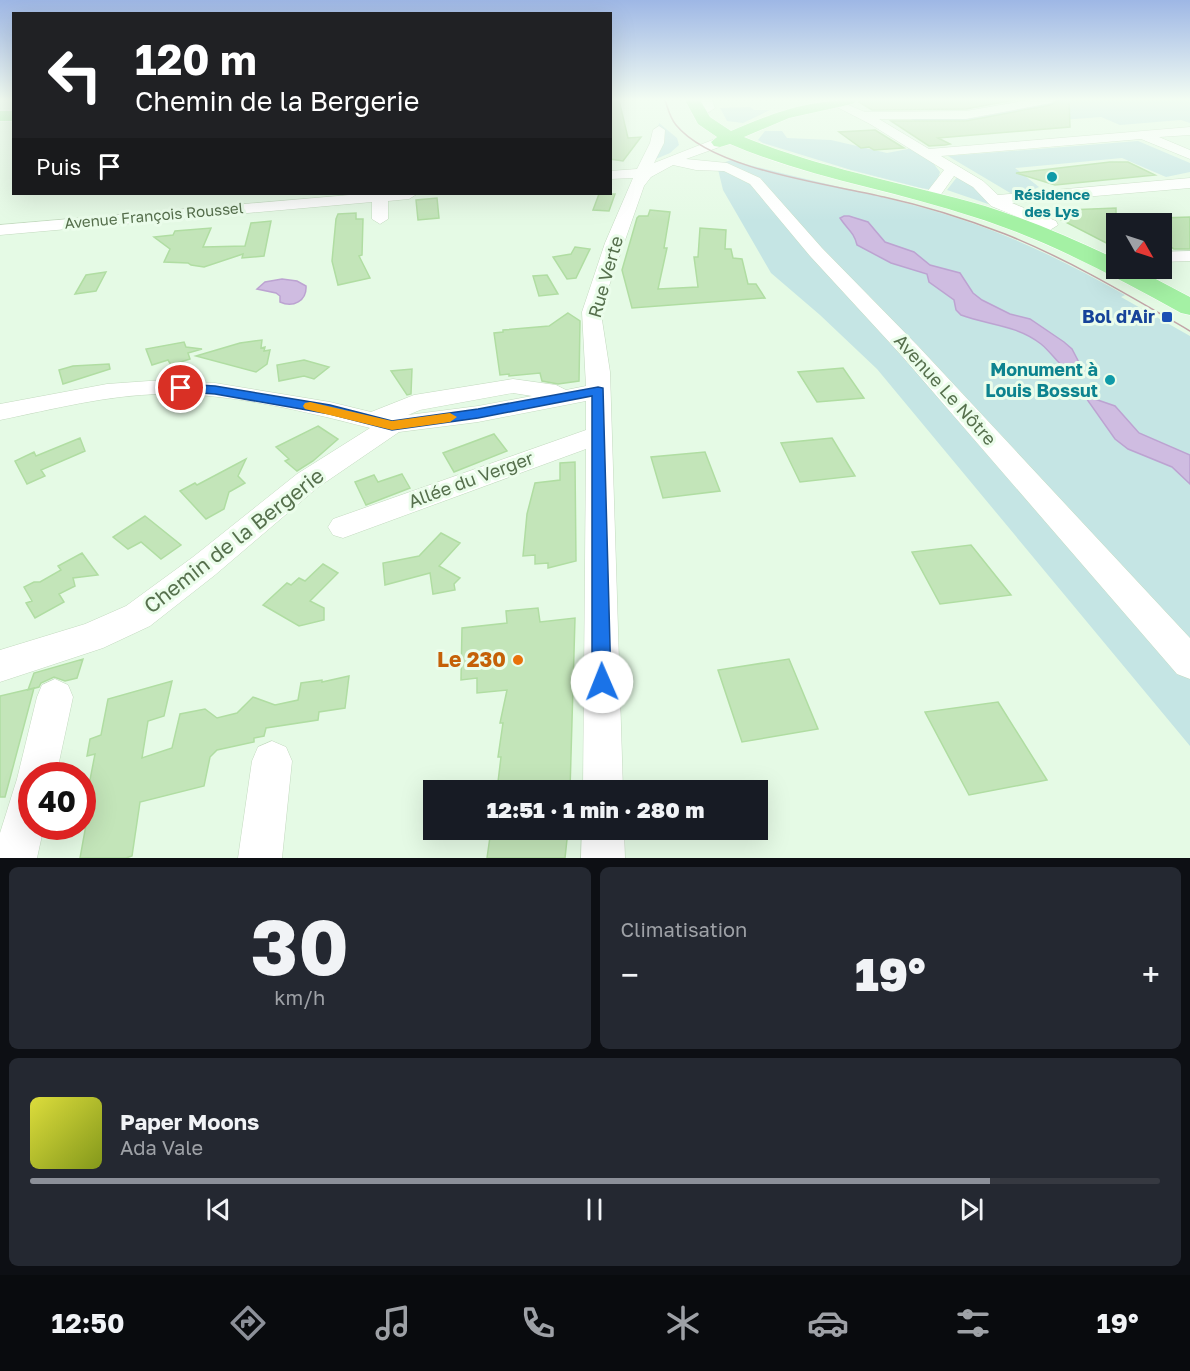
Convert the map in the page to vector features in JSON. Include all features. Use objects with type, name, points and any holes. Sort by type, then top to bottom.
[{"type":"main road","points":[[729,140],[794,162],[931,197],[1011,222],[1106,260]]},
{"type":"main road","points":[[1136,279],[1190,314]]},
{"type":"main road","points":[[1140,279],[1190,307]]},
{"type":"street","points":[[612,175],[646,173],[657,140]]},
{"type":"street","name":"Rue Verte","points":[[603,780],[598,435],[585,394],[598,372],[592,332],[593,306],[640,179],[646,173],[724,140]]},
{"type":"street","points":[[905,140],[978,184],[994,200],[1050,225]]},
{"type":"street","points":[[926,153],[1081,140]]},
{"type":"street","points":[[1153,140],[1190,155]]},
{"type":"street","name":"Avenue Le Nôtre","points":[[674,161],[696,166],[727,167],[755,181],[816,252],[910,351],[1190,663]]},
{"type":"street","points":[[931,197],[952,169]]},
{"type":"street","points":[[994,200],[1190,183]]},
{"type":"street","name":"Avenue François Roussel","points":[[0,230],[394,195]]},
{"type":"street","points":[[380,196],[380,219]]},
{"type":"street","points":[[1172,257],[1190,256]]},
{"type":"street","name":"Chemin de la Bergerie","points":[[0,412],[107,391],[164,387],[215,390],[330,410],[383,423],[478,414],[585,394]]},
{"type":"street","name":"Chemin de la Bergerie","points":[[0,666],[91,636],[138,616],[383,423]]},
{"type":"street","name":"Allée du Verger","points":[[343,527],[598,435]]},
{"type":"street","points":[[39,762],[55,697]]},
{"type":"street","points":[[260,858],[272,760]]},
{"type":"street","points":[[15,858],[20,840]]},
{"type":"street","points":[[603,840],[603,858]]},
{"type":"shaded area","points":[[655,140],[678,140],[679,145],[670,153],[651,161]]},
{"type":"shaded area","points":[[758,140],[831,140],[887,153],[913,148],[930,159],[940,172],[932,190],[851,170]]},
{"type":"shaded area","points":[[1138,141],[1190,163],[1190,172],[1166,177],[1122,158],[1015,168],[1039,187],[1017,197],[948,156]]},
{"type":"shaded area","points":[[731,160],[926,209],[998,233],[1063,262],[1125,295],[1121,297],[1190,336],[1190,746],[877,369],[771,273],[723,190],[717,165]]},
{"type":"shaded area","points":[[957,177],[972,184],[997,207],[947,190]]},
{"type":"shaded area","points":[[844,216],[868,222],[885,242],[914,252],[930,265],[960,273],[973,293],[982,300],[1010,314],[1030,319],[1064,342],[1072,349],[1085,374],[1077,374],[1065,369],[1041,344],[1022,333],[961,315],[956,310],[954,300],[929,282],[927,274],[891,263],[857,245],[840,218]]},
{"type":"shaded area","points":[[282,279],[297,281],[306,286],[302,299],[294,304],[285,304],[280,302],[280,296],[276,293],[257,289],[265,282]]},
{"type":"shaded area","points":[[1086,398],[1115,406],[1139,433],[1190,455],[1190,484],[1172,467],[1128,449],[1115,439]]},
{"type":"building","points":[[612,140],[639,140],[623,161],[612,159]]},
{"type":"building","points":[[850,140],[891,140],[904,148],[874,150],[869,147],[861,148]]},
{"type":"building","points":[[920,140],[942,140],[950,144],[945,145],[929,146]]},
{"type":"building","points":[[1128,162],[1155,175],[1055,185],[1016,173]]},
{"type":"building","points":[[615,194],[609,211],[593,210],[599,195]]},
{"type":"building","points":[[437,198],[439,218],[418,220],[416,200]]},
{"type":"building","points":[[1116,208],[1116,213],[1106,213],[1106,243],[1044,211]]},
{"type":"building","points":[[650,210],[670,212],[664,248],[667,248],[658,289],[698,287],[694,257],[698,257],[700,228],[726,230],[725,249],[731,249],[733,258],[742,259],[748,284],[756,284],[765,298],[632,308],[622,270],[637,218],[648,216]]},
{"type":"building","points":[[356,213],[356,219],[363,219],[362,255],[359,256],[370,278],[338,285],[332,261],[336,219],[338,214]]},
{"type":"building","points":[[1190,217],[1190,249],[1172,248],[1172,218]]},
{"type":"building","points":[[271,221],[264,256],[242,258],[243,254],[204,267],[188,263],[164,262],[170,249],[154,237],[173,235],[175,231],[211,228],[203,247],[245,246],[251,223]]},
{"type":"building","points":[[575,247],[590,249],[576,278],[567,279],[553,257],[571,254]]},
{"type":"building","points":[[106,272],[96,291],[75,294],[86,275]]},
{"type":"building","points":[[547,275],[558,294],[539,296],[533,276]]},
{"type":"building","points":[[568,313],[580,321],[579,381],[558,384],[542,381],[540,373],[500,375],[494,333],[503,332],[503,330],[549,326]]},
{"type":"building","points":[[262,340],[261,348],[265,347],[264,351],[270,350],[267,364],[256,372],[196,356],[240,343]]},
{"type":"building","points":[[184,342],[186,347],[202,349],[188,353],[190,359],[171,365],[168,360],[152,365],[146,349]]},
{"type":"building","points":[[304,360],[329,367],[314,379],[304,376],[279,381],[277,365]]},
{"type":"building","points":[[109,364],[110,369],[63,384],[59,370],[73,366]]},
{"type":"building","points":[[843,368],[864,398],[817,402],[798,372]]},
{"type":"building","points":[[412,369],[411,394],[407,395],[391,371]]},
{"type":"building","points":[[318,426],[338,439],[313,461],[297,471],[285,461],[289,459],[276,447]]},
{"type":"building","points":[[494,434],[507,451],[454,472],[443,453]]},
{"type":"building","points":[[80,438],[85,451],[41,470],[45,476],[27,484],[15,461],[34,452],[36,456]]},
{"type":"building","points":[[832,438],[855,476],[800,482],[781,443]]},
{"type":"building","points":[[705,452],[720,491],[663,498],[651,457]]},
{"type":"building","points":[[246,459],[238,476],[245,483],[229,492],[224,509],[206,519],[180,491],[195,483],[197,485]]},
{"type":"building","points":[[575,462],[576,561],[548,568],[548,563],[535,564],[535,555],[523,556],[527,514],[535,483],[560,480],[560,463]]},
{"type":"building","points":[[402,474],[410,488],[366,505],[355,482],[374,475],[378,482]]},
{"type":"building","points":[[145,516],[181,545],[161,559],[141,542],[128,549],[113,537]]},
{"type":"building","points":[[441,533],[460,543],[439,566],[460,578],[454,584],[455,590],[433,594],[430,573],[385,585],[383,563],[419,556]]},
{"type":"building","points":[[971,545],[1011,595],[940,604],[912,552]]},
{"type":"building","points":[[82,553],[98,575],[73,578],[75,586],[59,594],[64,602],[35,618],[26,603],[32,601],[24,587],[40,582],[61,570],[58,566]]},
{"type":"building","points":[[323,564],[338,573],[310,601],[324,608],[324,620],[299,626],[263,605],[287,583],[291,585],[299,578],[305,581]]},
{"type":"building","points":[[538,608],[540,622],[575,618],[570,780],[498,780],[501,757],[498,757],[503,723],[500,723],[507,690],[477,693],[477,678],[461,680],[462,628],[507,623],[506,611]]},
{"type":"building","points":[[83,659],[77,678],[65,681],[54,677],[41,683],[39,687],[28,690],[34,673]]},
{"type":"building","points":[[789,659],[818,729],[742,742],[718,670]]},
{"type":"building","points":[[349,676],[345,708],[319,712],[318,720],[266,728],[264,736],[254,738],[254,742],[217,750],[210,757],[204,786],[140,802],[132,856],[80,858],[83,840],[96,840],[96,762],[93,762],[95,754],[87,756],[90,739],[101,735],[108,699],[172,681],[164,716],[148,721],[142,758],[172,748],[180,714],[205,709],[217,718],[237,713],[253,697],[275,705],[298,700],[301,683],[322,680],[322,682]]},
{"type":"building","points":[[34,688],[5,797],[0,797],[0,696]]},
{"type":"building","points":[[998,702],[1047,780],[969,795],[925,712]]},
{"type":"building","points":[[490,840],[567,840],[565,858],[487,858]]},
{"type":"tram line","points":[[693,140],[716,153],[773,173],[915,204],[990,228],[1076,267],[1190,331]]},
{"type":"slow traffic","points":[[310,406],[392,425],[450,417]]},
{"type":"place","name":"Résidence des Lys","points":[[1052,177]]},
{"type":"place","name":"Bol d'Air","points":[[1167,317]]},
{"type":"place","name":"Monument à Louis Bossut","points":[[1110,380]]},
{"type":"place","name":"Le 230","points":[[518,660]]},
{"type":"route","points":[[181,388],[215,390],[330,410],[392,425],[478,414],[598,391],[602,682]]}]
